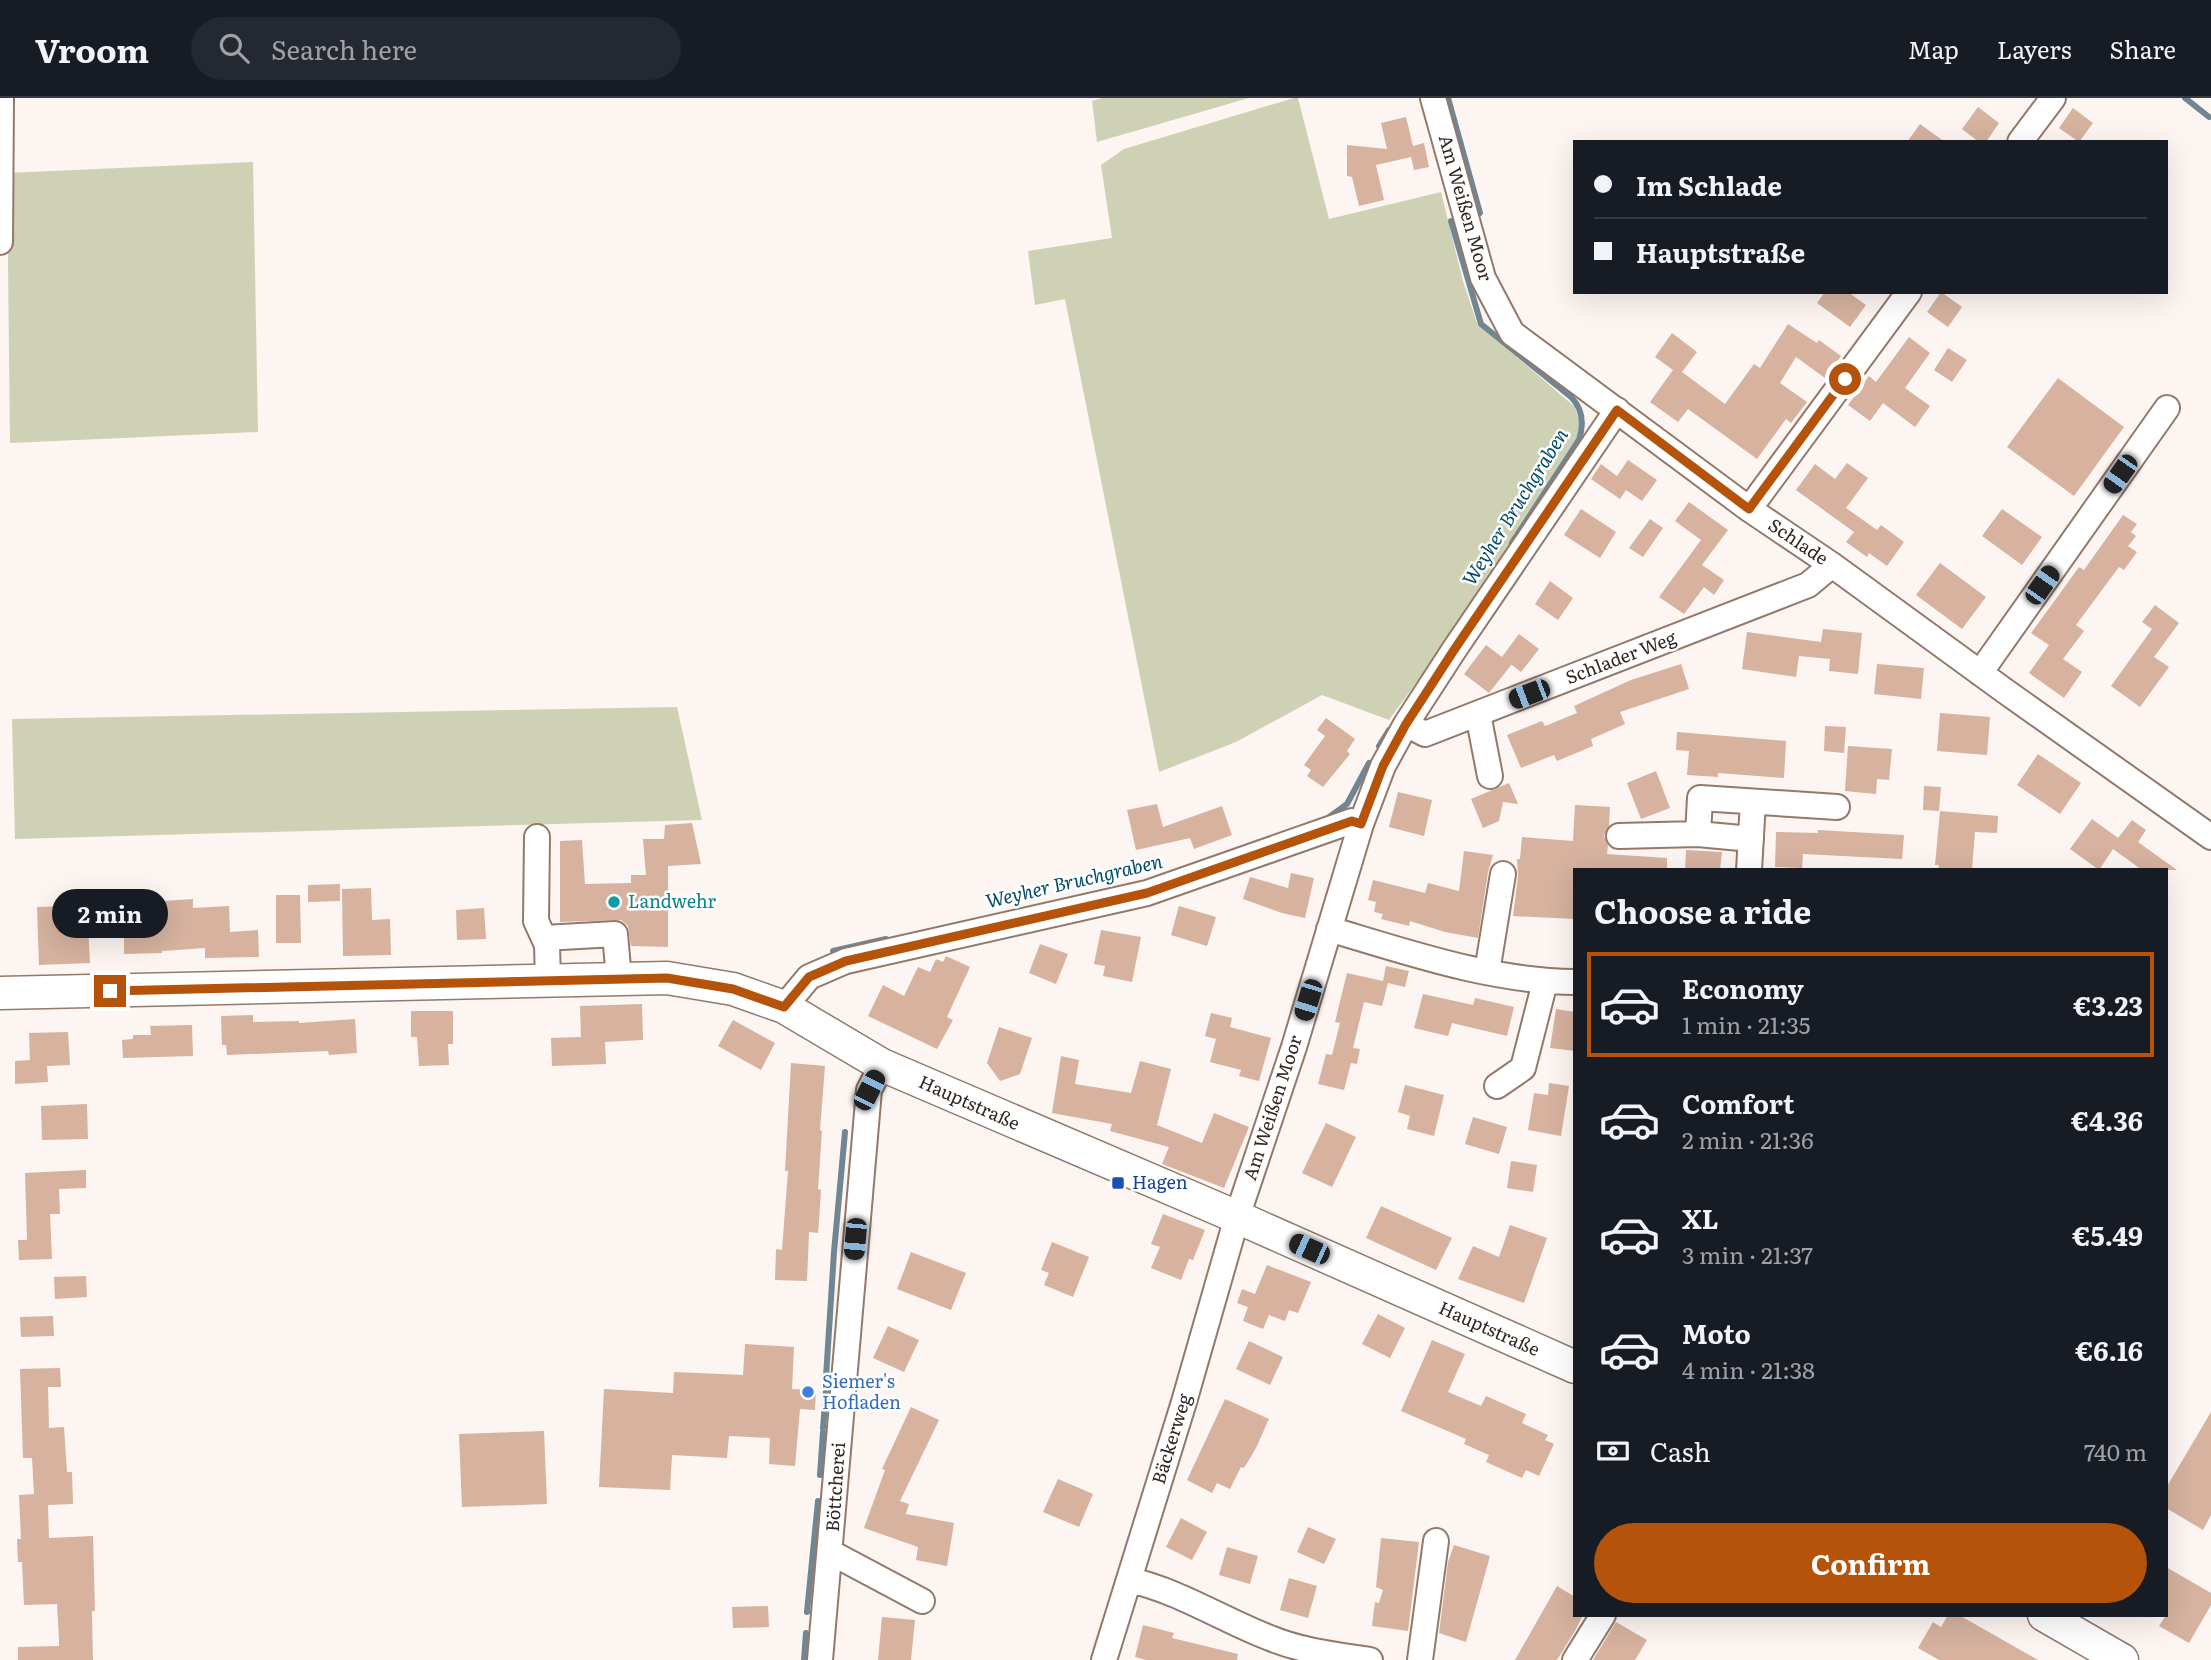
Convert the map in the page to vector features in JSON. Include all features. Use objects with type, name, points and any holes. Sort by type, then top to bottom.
[{"type":"main road","name":"Hauptstraße","points":[[0,993],[667,978],[733,989],[784,1007],[882,1065],[1237,1217],[1573,1366]]},
{"type":"main road","points":[[2047,1617],[2122,1660]]},
{"type":"street","points":[[0,242],[1,98]]},
{"type":"street","name":"Am Weißen Moor","points":[[1237,1217],[1294,1047],[1361,824],[1383,766],[1406,724],[1454,650],[1617,410],[1513,333],[1483,278],[1433,98]]},
{"type":"street","points":[[2022,140],[2053,98]]},
{"type":"street","points":[[1749,509],[1908,294]]},
{"type":"street","points":[[1980,673],[2167,408]]},
{"type":"street","name":"Schlade","points":[[1617,410],[1749,509],[1832,565],[2211,837]]},
{"type":"street","name":"Schlader Weg","points":[[1406,724],[1425,734],[1808,585],[1832,565]]},
{"type":"street","points":[[1478,714],[1490,776]]},
{"type":"street","points":[[1698,834],[1700,798],[1837,807]]},
{"type":"street","points":[[1748,868],[1754,802]]},
{"type":"street","points":[[784,1007],[809,977],[846,961],[1147,893],[1352,821],[1361,824]]},
{"type":"street","points":[[1619,836],[1698,834],[1751,839]]},
{"type":"street","points":[[537,837],[536,921],[547,945],[548,981]]},
{"type":"street","points":[[1487,972],[1503,874]]},
{"type":"street","points":[[1329,929],[1466,969],[1545,982],[1573,982]]},
{"type":"street","points":[[544,938],[615,934],[619,979]]},
{"type":"street","points":[[1497,1086],[1523,1068],[1545,982]]},
{"type":"street","name":"Böttcherei","points":[[820,1660],[869,1090],[882,1065]]},
{"type":"street","name":"Bäckerweg","points":[[1104,1660],[1237,1217]]},
{"type":"street","points":[[1420,1660],[1436,1541]]},
{"type":"street","points":[[830,1552],[922,1601]]},
{"type":"street","points":[[1130,1580],[1154,1585],[1272,1639],[1325,1653],[1370,1660]]},
{"type":"street","points":[[1575,1660],[1602,1617]]},
{"type":"green space","points":[[1102,98],[1249,98],[1097,142],[1092,101]]},
{"type":"green space","points":[[1298,98],[1329,219],[1441,192],[1463,281],[1477,323],[1575,407],[1579,422],[1577,440],[1443,646],[1389,720],[1322,695],[1236,742],[1159,772],[1065,299],[1035,305],[1028,251],[1112,238],[1101,165],[1124,149]]},
{"type":"green space","points":[[253,162],[258,432],[10,443],[7,173]]},
{"type":"green space","points":[[677,707],[702,820],[15,839],[12,719]]},
{"type":"building","points":[[1978,107],[1999,123],[1987,140],[1976,140],[1962,129]]},
{"type":"building","points":[[2073,108],[2093,123],[2080,140],[2076,140],[2059,128]]},
{"type":"building","points":[[1406,117],[1413,146],[1424,143],[1429,167],[1414,170],[1411,157],[1376,165],[1384,200],[1359,206],[1352,177],[1347,176],[1347,145],[1387,149],[1381,123]]},
{"type":"building","points":[[1920,124],[1942,140],[1908,140]]},
{"type":"building","points":[[1824,294],[1851,294],[1866,305],[1850,327],[1817,303]]},
{"type":"building","points":[[1940,294],[1944,294],[1962,307],[1948,327],[1927,312]]},
{"type":"building","points":[[1788,324],[1817,343],[1819,340],[1841,356],[1825,378],[1796,357],[1780,383],[1807,402],[1791,423],[1786,419],[1757,459],[1688,409],[1678,422],[1650,402],[1673,370],[1655,357],[1672,333],[1697,352],[1682,372],[1725,404],[1754,364],[1760,368]]},
{"type":"building","points":[[1909,337],[1930,353],[1905,388],[1930,406],[1915,427],[1883,403],[1870,421],[1848,405],[1869,376],[1876,382]]},
{"type":"building","points":[[1948,348],[1967,360],[1952,382],[1934,370]]},
{"type":"building","points":[[2058,378],[2124,427],[2074,496],[2007,447]]},
{"type":"building","points":[[1628,460],[1657,480],[1642,501],[1626,490],[1620,499],[1591,479],[1601,464],[1617,476]]},
{"type":"building","points":[[1847,463],[1868,478],[1846,508],[1877,530],[1881,525],[1904,542],[1887,566],[1869,553],[1867,557],[1846,542],[1854,532],[1796,490],[1815,464],[1835,479]]},
{"type":"building","points":[[1689,502],[1728,530],[1702,565],[1724,580],[1714,595],[1704,587],[1684,614],[1659,597],[1701,540],[1675,521]]},
{"type":"building","points":[[1581,509],[1616,532],[1600,558],[1564,535]]},
{"type":"building","points":[[2002,509],[2042,537],[2022,565],[1982,536]]},
{"type":"building","points":[[2123,515],[2137,524],[2131,532],[2136,536],[2128,546],[2137,552],[2124,570],[2119,567],[2076,625],[2084,631],[2063,659],[2082,672],[2064,698],[2029,673],[2049,645],[2031,633],[2079,567],[2084,570]]},
{"type":"building","points":[[1650,519],[1663,528],[1643,557],[1629,548]]},
{"type":"building","points":[[1940,563],[1986,597],[1962,629],[1916,595]]},
{"type":"building","points":[[1550,581],[1573,598],[1558,620],[1535,604]]},
{"type":"building","points":[[2155,605],[2179,623],[2154,657],[2169,667],[2140,707],[2111,686],[2152,629],[2142,622]]},
{"type":"building","points":[[1823,629],[1862,633],[1858,674],[1829,671],[1830,659],[1799,656],[1796,677],[1742,669],[1747,632],[1821,642]]},
{"type":"building","points":[[1519,634],[1539,649],[1521,672],[1511,665],[1489,693],[1464,674],[1486,645],[1502,657]]},
{"type":"building","points":[[1681,664],[1689,689],[1620,712],[1625,724],[1591,739],[1593,746],[1557,761],[1554,755],[1521,768],[1507,735],[1542,721],[1545,726],[1577,713],[1574,706],[1631,680]]},
{"type":"building","points":[[1877,664],[1924,668],[1921,699],[1874,694]]},
{"type":"building","points":[[1940,713],[1990,717],[1987,755],[1937,751]]},
{"type":"building","points":[[1326,718],[1355,739],[1347,751],[1350,754],[1323,787],[1307,776],[1311,770],[1304,765],[1325,736],[1317,730]]},
{"type":"building","points":[[1825,726],[1846,727],[1844,753],[1824,751]]},
{"type":"building","points":[[1677,732],[1786,741],[1784,778],[1718,773],[1718,777],[1687,775],[1689,751],[1676,750]]},
{"type":"building","points":[[1848,746],[1892,749],[1889,780],[1877,779],[1876,794],[1845,791]]},
{"type":"building","points":[[2038,754],[2081,783],[2060,814],[2017,785]]},
{"type":"building","points":[[1656,771],[1670,808],[1641,819],[1627,783]]},
{"type":"building","points":[[1509,783],[1518,804],[1503,802],[1499,821],[1483,828],[1471,799]]},
{"type":"building","points":[[1924,786],[1941,787],[1939,811],[1923,810]]},
{"type":"building","points":[[1398,792],[1432,800],[1424,836],[1389,827]]},
{"type":"building","points":[[1157,804],[1163,827],[1222,806],[1232,835],[1194,849],[1190,838],[1136,850],[1127,810]]},
{"type":"building","points":[[1575,805],[1610,807],[1609,826],[1604,836],[1608,845],[1607,854],[1667,858],[1667,868],[1573,868],[1573,919],[1513,916],[1518,876],[1517,859],[1520,859],[1522,837],[1573,841]]},
{"type":"building","points":[[1940,811],[1998,816],[1997,833],[1975,832],[1972,868],[1938,868],[1939,865],[1935,865]]},
{"type":"building","points":[[2092,819],[2118,838],[2132,820],[2146,830],[2138,842],[2177,870],[2139,868],[2113,849],[2100,868],[2096,868],[2070,849]]},
{"type":"building","name":"Landwehr","points":[[692,823],[701,864],[668,866],[668,947],[631,946],[628,926],[621,920],[560,922],[560,841],[582,840],[585,884],[631,883],[631,875],[646,875],[643,839],[664,839],[665,825]]},
{"type":"building","points":[[1818,830],[1904,835],[1902,859],[1803,854],[1802,868],[1775,867],[1776,832],[1818,833]]},
{"type":"building","points":[[1686,850],[1722,852],[1720,868],[1685,868]]},
{"type":"building","points":[[1464,851],[1493,855],[1478,938],[1445,932],[1410,921],[1409,926],[1381,919],[1383,914],[1374,912],[1376,902],[1368,900],[1373,880],[1425,893],[1428,883],[1459,891]]},
{"type":"building","points":[[1291,873],[1314,878],[1305,918],[1243,899],[1250,877],[1288,888]]},
{"type":"building","points":[[340,884],[340,901],[308,902],[308,885]]},
{"type":"building","points":[[371,888],[372,920],[390,919],[391,955],[343,956],[342,889]]},
{"type":"building","points":[[276,895],[300,895],[301,943],[276,943]]},
{"type":"building","points":[[193,899],[193,908],[229,906],[230,932],[258,930],[259,957],[205,958],[205,948],[124,954],[124,914],[163,913],[163,901]]},
{"type":"building","points":[[65,906],[65,927],[88,926],[90,963],[39,965],[37,907]]},
{"type":"building","points":[[1179,906],[1216,917],[1207,946],[1171,935]]},
{"type":"building","points":[[484,908],[486,939],[457,940],[456,910]]},
{"type":"building","points":[[1101,930],[1141,937],[1132,982],[1103,976],[1105,966],[1094,964]]},
{"type":"building","points":[[1040,944],[1068,954],[1056,984],[1029,973]]},
{"type":"building","points":[[946,956],[970,967],[947,1017],[953,1020],[937,1049],[868,1016],[883,985],[904,996],[918,967],[930,972],[936,959],[943,962]]},
{"type":"building","points":[[1386,966],[1409,971],[1405,987],[1388,983],[1382,1006],[1364,1002],[1353,1048],[1360,1049],[1357,1064],[1351,1063],[1344,1090],[1318,1084],[1326,1054],[1332,1055],[1340,1023],[1335,1022],[1347,973],[1383,981]]},
{"type":"building","points":[[1423,994],[1473,1005],[1475,998],[1514,1007],[1507,1036],[1452,1023],[1448,1036],[1414,1028]]},
{"type":"building","points":[[642,1004],[643,1040],[605,1042],[606,1064],[552,1066],[551,1038],[581,1037],[580,1006]]},
{"type":"building","points":[[1556,1009],[1573,1012],[1573,1051],[1550,1048]]},
{"type":"building","points":[[411,1011],[453,1011],[453,1044],[448,1044],[449,1065],[419,1066],[417,1037],[411,1037]]},
{"type":"building","points":[[1211,1013],[1232,1018],[1230,1027],[1271,1038],[1259,1081],[1239,1076],[1241,1070],[1210,1062],[1216,1039],[1205,1036]]},
{"type":"building","points":[[253,1015],[253,1022],[299,1023],[355,1019],[357,1053],[329,1055],[328,1051],[227,1055],[226,1045],[222,1045],[221,1016]]},
{"type":"building","points":[[733,1020],[775,1043],[761,1070],[718,1046]]},
{"type":"building","points":[[192,1025],[193,1056],[123,1058],[122,1040],[133,1039],[133,1035],[151,1035],[150,1026]]},
{"type":"building","points":[[999,1027],[1032,1038],[1020,1074],[1000,1081],[987,1063]]},
{"type":"building","points":[[68,1032],[70,1065],[47,1066],[48,1082],[15,1084],[15,1061],[30,1060],[29,1033]]},
{"type":"building","points":[[1061,1056],[1079,1060],[1075,1084],[1131,1093],[1140,1061],[1171,1069],[1157,1125],[1202,1143],[1214,1113],[1249,1127],[1224,1188],[1162,1164],[1169,1147],[1110,1131],[1112,1124],[1052,1113]]},
{"type":"building","points":[[791,1063],[825,1066],[820,1130],[818,1189],[821,1190],[818,1233],[809,1232],[807,1281],[775,1280],[776,1249],[782,1250],[788,1171],[785,1171]]},
{"type":"building","points":[[1549,1083],[1569,1086],[1561,1136],[1528,1130],[1534,1093],[1548,1095]]},
{"type":"building","points":[[1405,1085],[1444,1095],[1434,1136],[1407,1129],[1410,1116],[1398,1112]]},
{"type":"building","points":[[87,1104],[88,1139],[42,1140],[41,1106]]},
{"type":"building","points":[[1473,1117],[1507,1127],[1499,1154],[1465,1144]]},
{"type":"building","points":[[1326,1123],[1356,1137],[1332,1187],[1302,1173]]},
{"type":"building","points":[[1511,1161],[1537,1165],[1533,1192],[1507,1188]]},
{"type":"building","points":[[86,1170],[86,1188],[59,1189],[60,1214],[50,1214],[52,1259],[19,1260],[18,1240],[27,1240],[25,1173]]},
{"type":"building","points":[[1381,1206],[1452,1238],[1436,1270],[1366,1238]]},
{"type":"building","points":[[1163,1214],[1205,1230],[1193,1260],[1189,1259],[1181,1280],[1151,1268],[1160,1247],[1151,1244]]},
{"type":"building","points":[[1510,1225],[1547,1238],[1524,1303],[1458,1279],[1473,1246],[1499,1257]]},
{"type":"building","points":[[1052,1242],[1089,1257],[1073,1297],[1044,1285],[1049,1273],[1041,1270]]},
{"type":"building","points":[[911,1252],[966,1273],[951,1310],[897,1289]]},
{"type":"building","points":[[1267,1265],[1311,1282],[1298,1313],[1289,1310],[1285,1321],[1269,1315],[1263,1329],[1243,1321],[1248,1307],[1237,1303],[1242,1289],[1255,1294]]},
{"type":"building","points":[[86,1276],[87,1297],[55,1299],[54,1277]]},
{"type":"building","points":[[1378,1314],[1405,1328],[1390,1358],[1362,1344]]},
{"type":"building","points":[[53,1316],[54,1336],[21,1337],[20,1317]]},
{"type":"building","points":[[888,1326],[919,1340],[904,1372],[873,1358]]},
{"type":"building","points":[[1432,1340],[1465,1354],[1448,1392],[1481,1406],[1486,1396],[1526,1414],[1522,1423],[1548,1435],[1545,1440],[1554,1444],[1539,1476],[1526,1470],[1522,1478],[1486,1462],[1489,1455],[1464,1444],[1466,1439],[1401,1411]]},
{"type":"building","points":[[1249,1341],[1283,1357],[1270,1385],[1236,1369]]},
{"type":"building","points":[[745,1344],[794,1347],[792,1389],[816,1390],[815,1410],[800,1409],[795,1466],[769,1464],[770,1438],[729,1436],[727,1458],[672,1455],[670,1490],[599,1487],[604,1389],[673,1393],[674,1372],[743,1375]]},
{"type":"building","points":[[60,1368],[61,1387],[48,1387],[49,1428],[64,1427],[67,1472],[72,1472],[73,1504],[48,1505],[49,1538],[93,1536],[93,1660],[18,1660],[18,1647],[59,1646],[57,1604],[24,1605],[22,1562],[18,1562],[17,1539],[21,1539],[19,1495],[34,1494],[32,1458],[23,1458],[20,1369]]},
{"type":"building","points":[[1225,1399],[1269,1419],[1256,1448],[1244,1468],[1241,1467],[1230,1489],[1217,1483],[1212,1493],[1187,1480]]},
{"type":"building","points":[[911,1407],[939,1420],[900,1501],[909,1504],[906,1514],[954,1523],[947,1566],[916,1560],[918,1547],[864,1528],[885,1470],[882,1469]]},
{"type":"building","points":[[2211,1412],[2211,1515],[2203,1530],[2168,1509],[2168,1485]]},
{"type":"building","points":[[544,1431],[547,1504],[462,1507],[459,1434]]},
{"type":"building","points":[[1058,1479],[1093,1494],[1079,1527],[1043,1512]]},
{"type":"building","points":[[1181,1518],[1207,1532],[1192,1560],[1166,1547]]},
{"type":"building","points":[[1308,1527],[1336,1539],[1324,1564],[1297,1552]]},
{"type":"building","points":[[1381,1538],[1419,1542],[1408,1631],[1372,1626],[1375,1602],[1379,1603],[1383,1590],[1376,1587]]},
{"type":"building","points":[[1454,1545],[1490,1556],[1466,1642],[1439,1633],[1448,1562]]},
{"type":"building","points":[[1227,1547],[1258,1556],[1250,1584],[1219,1575]]},
{"type":"building","points":[[2168,1568],[2211,1593],[2211,1605],[2189,1643],[2159,1626],[2165,1617],[2168,1617]]},
{"type":"building","points":[[1289,1578],[1317,1586],[1308,1618],[1280,1610]]},
{"type":"building","points":[[1557,1586],[1573,1596],[1573,1617],[1582,1617],[1557,1660],[1515,1660]]},
{"type":"building","points":[[768,1606],[769,1627],[733,1628],[732,1607]]},
{"type":"building","points":[[882,1617],[915,1620],[911,1660],[878,1660]]},
{"type":"building","points":[[1947,1617],[1963,1617],[2038,1660],[1939,1660],[1918,1648],[1933,1622],[1941,1627]]},
{"type":"building","points":[[1616,1622],[1647,1640],[1635,1660],[1593,1660]]},
{"type":"building","points":[[1143,1625],[1174,1633],[1172,1638],[1238,1654],[1237,1660],[1146,1660],[1135,1657]]},
{"type":"waterway","name":"Weyher Bruchgraben","points":[[1448,98],[1480,213]]},
{"type":"waterway","points":[[2185,98],[2209,117]]},
{"type":"waterway","name":"Weyher Bruchgraben","points":[[1451,221],[1481,324],[1571,397],[1581,417],[1579,440],[1512,543]]},
{"type":"waterway","name":"Weyher Bruchgraben","points":[[1379,746],[1389,730]]},
{"type":"waterway","name":"Weyher Bruchgraben","points":[[1328,818],[1347,804],[1369,763]]},
{"type":"waterway","name":"Weyher Bruchgraben","points":[[833,951],[886,939]]},
{"type":"waterway","name":"Weyher Bruchgraben","points":[[826,1377],[845,1132]]},
{"type":"waterway","name":"Weyher Bruchgraben","points":[[823,1428],[826,1391]]},
{"type":"waterway","name":"Weyher Bruchgraben","points":[[820,1475],[823,1432]]},
{"type":"waterway","name":"Weyher Bruchgraben","points":[[807,1612],[818,1501]]},
{"type":"waterway","name":"Weyher Bruchgraben","points":[[804,1660],[806,1633]]},
{"type":"place","name":"Landwehr","points":[[614,902]]},
{"type":"place","name":"Hagen","points":[[1118,1183]]},
{"type":"place","name":"Siemer's Hofladen","points":[[808,1392]]},
{"type":"route","points":[[110,991],[667,978],[733,989],[784,1007],[809,977],[846,961],[1147,893],[1352,821],[1361,824],[1383,766],[1406,724],[1617,410],[1749,509],[1845,379]]}]
